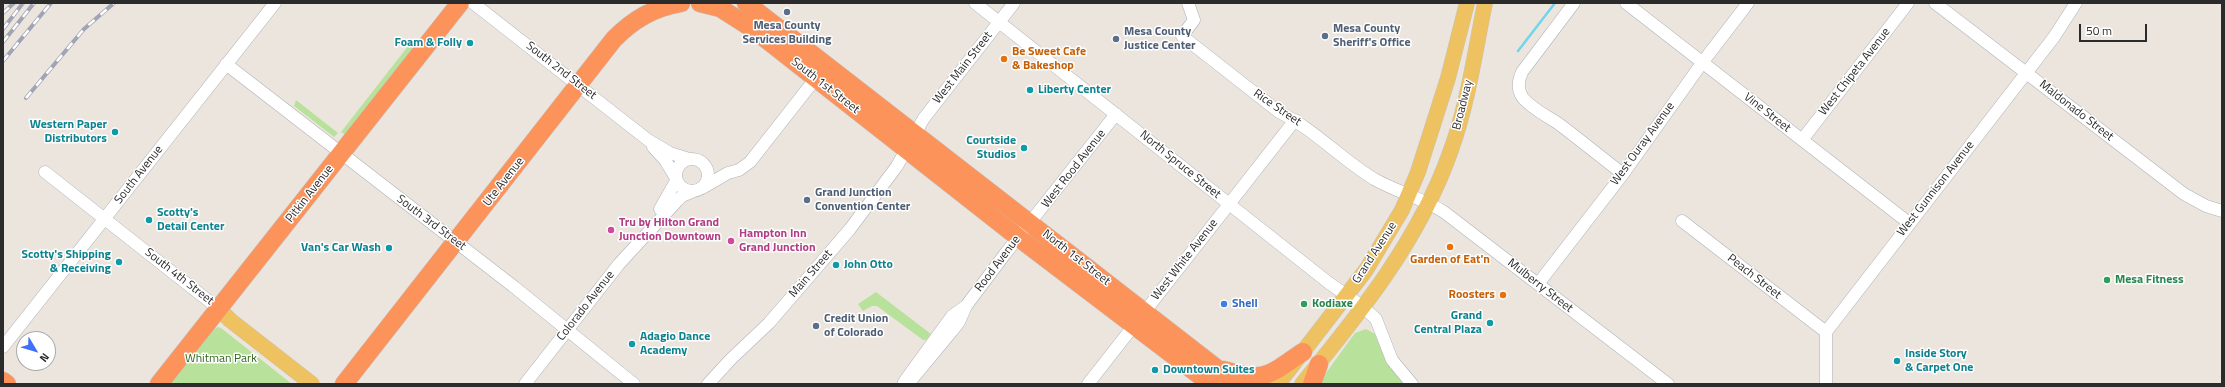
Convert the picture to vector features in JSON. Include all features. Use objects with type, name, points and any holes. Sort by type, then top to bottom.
[{"type":"highway","name":"Pitkin Avenue","points":[[159,384],[460,3]]},
{"type":"highway","name":"Ute Avenue","points":[[344,384],[456,243],[614,39],[629,24],[662,7],[681,3]]},
{"type":"highway","name":"South 1st Street","points":[[700,3],[711,5],[734,16],[816,78],[910,142]]},
{"type":"highway","name":"South 1st Street","points":[[746,3],[910,142]]},
{"type":"highway","name":"North 1st Street","points":[[910,142],[1031,223],[1139,319]]},
{"type":"highway","name":"North 1st Street","points":[[910,142],[1019,238],[1139,319],[1214,376],[1237,384]]},
{"type":"highway","points":[[1214,376],[1263,377],[1273,373],[1303,352]]},
{"type":"highway","points":[[1312,384],[1319,364]]},
{"type":"highway","points":[[3,381],[7,384]]},
{"type":"main road","name":"Broadway","points":[[1409,194],[1448,78],[1467,3]]},
{"type":"main road","name":"Broadway","points":[[1302,384],[1363,307],[1397,260],[1430,203],[1443,173],[1459,124],[1485,3]]},
{"type":"main road","name":"Grand Avenue","points":[[1278,384],[1379,250],[1402,210],[1409,194]]},
{"type":"main road","name":"South 4th Street","points":[[218,309],[312,384]]},
{"type":"street","name":"South Avenue","points":[[3,347],[275,3]]},
{"type":"street","name":"South 2nd Street","points":[[473,3],[648,140],[670,153],[689,158]]},
{"type":"street","name":"North Spruce Street","points":[[975,3],[1229,204],[1363,307],[1376,319],[1392,360],[1412,384]]},
{"type":"street","name":"West Main Street","points":[[910,142],[924,118],[1014,3]]},
{"type":"street","name":"Rice Street","points":[[1188,3],[1194,20],[1182,36],[1279,112],[1295,120],[1374,179],[1409,194]]},
{"type":"street","points":[[1574,3],[1522,72],[1519,78],[1519,90],[1523,98],[1530,105],[1558,124],[1623,174]]},
{"type":"street","name":"Vine Street","points":[[1626,3],[1909,223]]},
{"type":"street","name":"West Ouray Avenue","points":[[1538,284],[1623,174],[1702,63],[1748,3]]},
{"type":"street","name":"West Chipeta Avenue","points":[[1802,140],[1908,3]]},
{"type":"street","name":"Maldonado Street","points":[[1935,3],[2184,194],[2206,206],[2222,211]]},
{"type":"street","name":"West Gunnison Avenue","points":[[1826,332],[1909,223],[2027,73],[2054,37],[2076,3]]},
{"type":"street","name":"South 3rd Street","points":[[226,64],[634,384]]},
{"type":"street","name":"Colorado Avenue","points":[[525,384],[619,264],[682,196],[698,190],[728,173],[743,168],[754,158],[816,78]]},
{"type":"street","name":"West Rood Avenue","points":[[1031,223],[1116,114]]},
{"type":"street","name":"West White Avenue","points":[[1088,384],[1295,120]]},
{"type":"street","name":"South 2nd Street","points":[[648,140],[665,160],[676,179]]},
{"type":"street","name":"Main Street","points":[[708,384],[731,358],[769,323],[834,248],[898,166],[910,142]]},
{"type":"street","points":[[704,163],[708,175],[707,182],[698,190],[684,189],[676,179],[679,165],[689,158],[698,159],[715,170],[728,173]]},
{"type":"street","name":"South 4th Street","points":[[45,172],[218,309]]},
{"type":"street","name":"Colorado Avenue","points":[[650,230],[654,217],[670,195],[676,179]]},
{"type":"street","name":"Mulberry Street","points":[[1409,194],[1430,203],[1668,384]]},
{"type":"street","name":"Peach Street","points":[[1682,221],[1826,332]]},
{"type":"street","name":"Rood Avenue","points":[[908,384],[959,322],[966,306],[1031,223]]},
{"type":"street","name":"Rood Avenue","points":[[903,384],[952,316],[966,306]]},
{"type":"street","points":[[1826,332],[1826,384]]},
{"type":"green space","points":[[412,41],[416,46],[346,135],[341,132]]},
{"type":"green space","points":[[296,100],[338,133],[334,137],[294,106]]},
{"type":"green space","points":[[876,292],[931,334],[926,340],[923,340],[877,306],[872,306],[863,311],[858,304]]},
{"type":"green space","name":"Whitman Park","points":[[218,327],[292,384],[170,384],[212,330]]},
{"type":"green space","points":[[1366,329],[1375,334],[1388,364],[1404,384],[1318,384],[1355,333]]},
{"type":"waterway","points":[[1518,51],[1555,3]]},
{"type":"railway","points":[[3,13],[14,3]]},
{"type":"railway","points":[[3,29],[23,3]]},
{"type":"railway","points":[[3,42],[34,3]]},
{"type":"railway","points":[[3,61],[51,3]]},
{"type":"railway","points":[[26,98],[84,29],[114,3]]},
{"type":"place","name":"Mesa County Services Building","points":[[787,12]]},
{"type":"place","name":"Mesa County Sheriff's Office","points":[[1325,36]]},
{"type":"place","name":"Mesa County Justice Center","points":[[1116,39]]},
{"type":"place","name":"Foam & Folly","points":[[470,43]]},
{"type":"place","name":"Be Sweet Cafe & Bakeshop","points":[[1004,59]]},
{"type":"place","name":"Liberty Center","points":[[1030,90]]},
{"type":"place","name":"Western Paper Distributors","points":[[115,132]]},
{"type":"place","name":"Courtside Studios","points":[[1024,148]]},
{"type":"place","name":"Grand Junction Convention Center","points":[[807,200]]},
{"type":"place","name":"Scotty's Detail Center","points":[[149,220]]},
{"type":"place","name":"Tru by Hilton Grand Junction Downtown","points":[[611,230]]},
{"type":"place","name":"Hampton Inn Grand Junction","points":[[731,241]]},
{"type":"place","name":"Garden of Eat'n","points":[[1450,247]]},
{"type":"place","name":"Van's Car Wash","points":[[389,248]]},
{"type":"place","name":"Scotty's Shipping & Receiving","points":[[119,262]]},
{"type":"place","name":"John Otto","points":[[836,265]]},
{"type":"place","name":"Mesa Fitness","points":[[2107,280]]},
{"type":"place","name":"Roosters","points":[[1503,295]]},
{"type":"place","name":"Shell","points":[[1224,304]]},
{"type":"place","name":"Kodiaxe","points":[[1304,304]]},
{"type":"place","name":"Grand Central Plaza","points":[[1490,323]]},
{"type":"place","name":"Credit Union of Colorado","points":[[816,326]]},
{"type":"place","name":"Adagio Dance Academy","points":[[632,344]]},
{"type":"place","name":"Inside Story & Carpet One","points":[[1897,361]]},
{"type":"place","name":"Downtown Suites","points":[[1155,370]]}]
